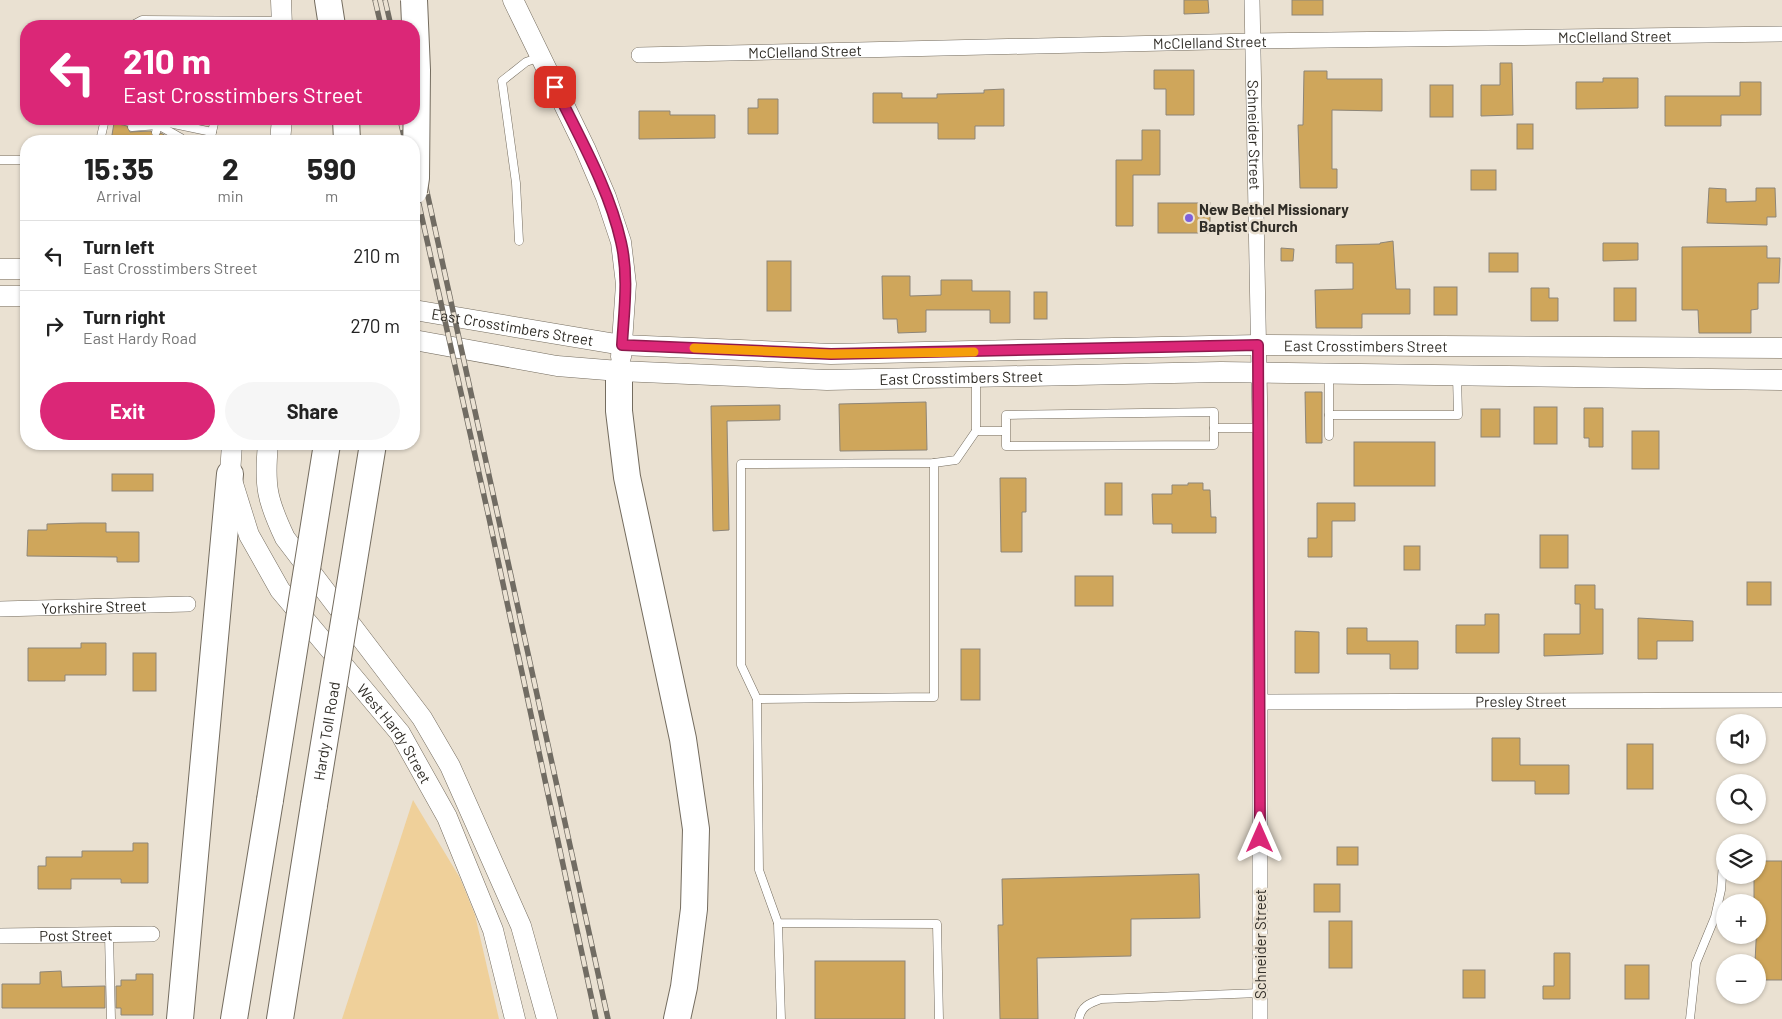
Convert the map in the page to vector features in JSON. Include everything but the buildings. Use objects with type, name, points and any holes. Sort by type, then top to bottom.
[{"type":"highway","points":[[328,0],[331,20]]},
{"type":"highway","points":[[414,0],[415,20]]},
{"type":"highway","points":[[618,371],[618,411],[627,477],[683,739],[696,829],[694,909],[684,987],[677,1019]]},
{"type":"highway","points":[[234,1019],[326,450]]},
{"type":"highway","name":"Hardy Toll Road","points":[[280,1019],[373,450]]},
{"type":"highway","points":[[180,1019],[230,474]]},
{"type":"main road","points":[[281,0],[282,20]]},
{"type":"main road","points":[[513,0],[589,156],[606,197],[621,242],[626,284],[622,345],[618,371]]},
{"type":"main road","points":[[0,269],[20,268]]},
{"type":"main road","points":[[0,296],[20,296]]},
{"type":"main road","name":"East Crosstimbers Street","points":[[420,311],[622,345],[831,354],[1258,345],[1782,348]]},
{"type":"main road","name":"East Crosstimbers Street","points":[[420,341],[557,366],[618,371],[828,380],[1258,373],[1782,380]]},
{"type":"main road","points":[[1454,346],[1455,375]]},
{"type":"main road","points":[[1758,379],[1759,348]]},
{"type":"main road","points":[[973,352],[976,377]]},
{"type":"main road","points":[[828,380],[831,354]]},
{"type":"main road","name":"West Hardy Street","points":[[232,450],[230,474],[249,535],[280,590],[400,733],[447,817],[493,930],[515,1019]]},
{"type":"main road","name":"West Hardy Street","points":[[267,450],[265,478],[271,510],[285,538],[422,718],[450,766],[521,926],[547,1019]]},
{"type":"street","name":"Schneider Street","points":[[1252,0],[1260,428],[1260,1019]]},
{"type":"street","name":"McClelland Street","points":[[639,55],[1253,41],[1782,34]]},
{"type":"street","name":"Yorkshire Street","points":[[0,609],[188,604]]},
{"type":"street","name":"Presley Street","points":[[1261,702],[1782,700]]},
{"type":"street","name":"Post Street","points":[[0,936],[152,934]]},
{"type":"lane","points":[[519,242],[516,183],[502,81],[526,62],[540,57]]},
{"type":"lane","points":[[211,135],[214,125]]},
{"type":"lane","points":[[158,126],[175,135]]},
{"type":"lane","points":[[132,127],[158,126],[212,132]]},
{"type":"lane","points":[[0,160],[20,160]]},
{"type":"lane","points":[[1329,374],[1329,436]]},
{"type":"lane","points":[[1329,415],[1458,415],[1455,375]]},
{"type":"lane","points":[[781,1019],[778,924],[759,870],[757,699],[740,665],[741,464],[934,462],[956,460],[976,431],[976,377]]},
{"type":"lane","points":[[1214,412],[1214,445],[1006,446],[1006,431],[1006,415],[1214,412]]},
{"type":"lane","points":[[1214,428],[1260,428]]},
{"type":"lane","points":[[976,431],[1006,431]]},
{"type":"lane","points":[[757,699],[934,697],[934,462]]},
{"type":"lane","points":[[1690,1019],[1696,963],[1715,917],[1721,884]]},
{"type":"lane","points":[[778,924],[936,924],[939,1019]]},
{"type":"lane","points":[[109,935],[111,1019]]},
{"type":"lane","points":[[1079,1019],[1080,1012],[1088,1004],[1101,999],[1260,993]]},
{"type":"shaded area","points":[[413,800],[460,878],[475,915],[499,1019],[342,1019]]},
{"type":"railway","points":[[375,0],[380,20]]},
{"type":"railway","points":[[385,0],[390,20]]},
{"type":"railway","points":[[401,125],[404,135]]},
{"type":"railway","points":[[412,125],[415,135]]},
{"type":"railway","points":[[420,160],[608,1019]]},
{"type":"railway","points":[[420,209],[489,518],[596,1019]]},
{"type":"slow traffic","points":[[694,348],[831,354],[974,352]]},
{"type":"place","name":"New Bethel Missionary Baptist Church","points":[[1189,218]]},
{"type":"route","points":[[555,87],[585,148],[606,197],[621,242],[626,284],[622,345],[831,354],[1258,345],[1260,424],[1260,838]]}]
